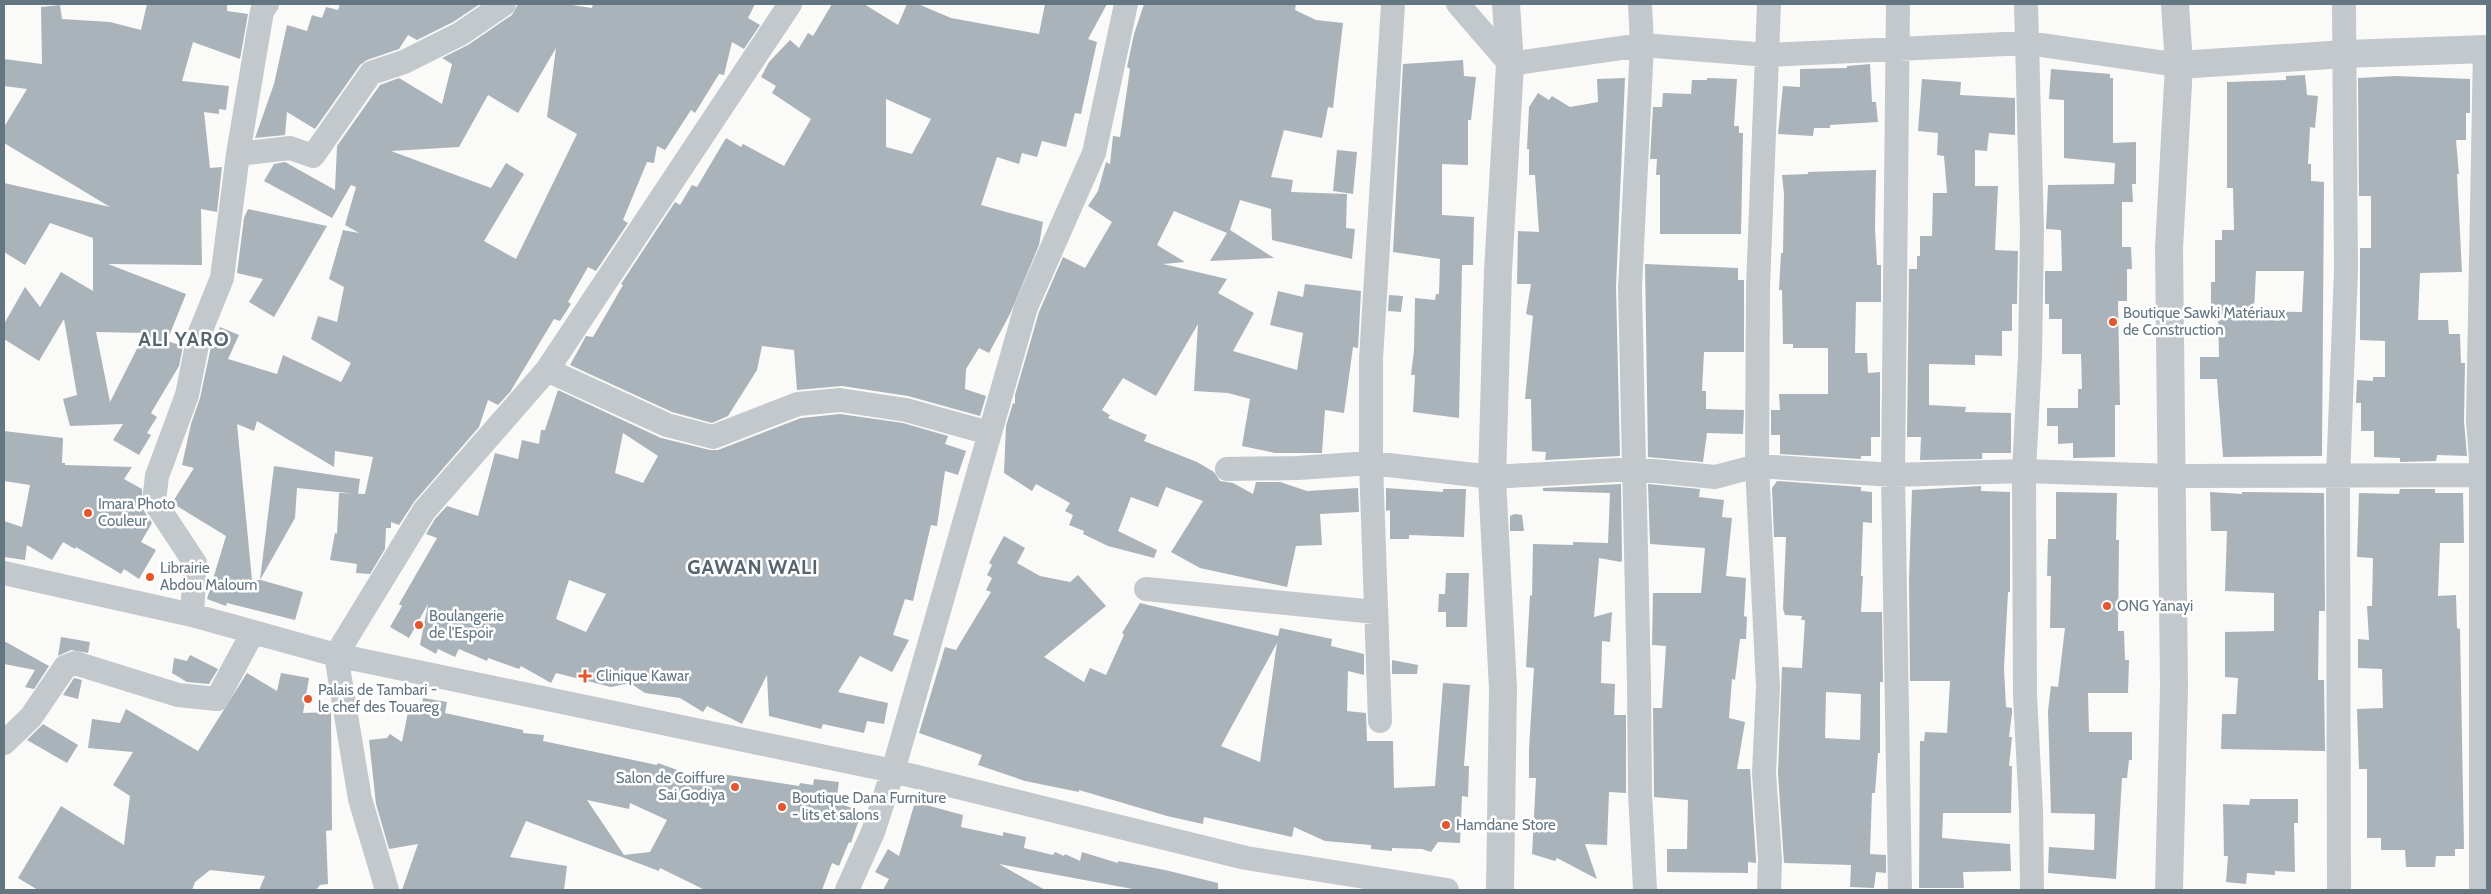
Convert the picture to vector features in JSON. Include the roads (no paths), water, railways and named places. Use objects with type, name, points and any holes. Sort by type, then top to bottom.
[{"type":"street","points":[[238,154],[290,148],[313,156],[371,74],[404,62],[460,34],[504,4]]},
{"type":"street","points":[[847,890],[873,832],[893,771],[1026,307],[1094,153],[1126,4]]},
{"type":"street","points":[[1380,721],[1371,463],[1371,359],[1393,4]]},
{"type":"street","points":[[1458,4],[1510,64]]},
{"type":"street","points":[[1500,890],[1503,688],[1492,477],[1498,271],[1510,64],[1506,4]]},
{"type":"street","points":[[1640,4],[1642,45],[1630,288],[1640,792],[1645,890]]},
{"type":"street","points":[[1769,4],[1758,286],[1757,466],[1768,687],[1764,772],[1770,859],[1769,890]]},
{"type":"street","points":[[1898,4],[1893,475],[1900,890]]},
{"type":"street","points":[[2026,4],[2032,231],[2030,356],[2024,471],[2025,695],[2031,810],[2032,890]]},
{"type":"street","points":[[2169,890],[2174,687],[2169,248],[2179,65],[2175,4]]},
{"type":"street","points":[[2339,890],[2338,477],[2346,270],[2344,4]]},
{"type":"street","points":[[192,615],[195,564],[154,501],[158,476],[187,395],[199,336],[222,278],[238,154],[264,6]]},
{"type":"street","points":[[387,890],[360,799],[336,654],[424,511],[547,370],[791,6]]},
{"type":"street","points":[[1510,64],[1642,45],[1768,55],[1897,51],[2027,43],[2179,65],[2345,54],[2486,49],[2478,422],[2484,476],[2481,890]]},
{"type":"street","points":[[547,370],[667,425],[687,432],[713,437],[798,404],[840,400],[906,410],[989,432]]},
{"type":"street","points":[[1227,469],[1298,468],[1371,463],[1492,477],[1634,469],[1715,478],[1757,466],[1893,475],[2024,471],[2172,476],[2484,476]]},
{"type":"street","points":[[4,573],[192,615],[336,654],[893,771],[1246,858],[1448,890]]},
{"type":"street","points":[[1146,590],[1375,612]]},
{"type":"street","points":[[4,743],[31,717],[65,667],[75,663],[178,695],[216,699],[253,632]]},
{"type":"place","name":"Boutique Sawki Matériaux de Construction","points":[[2113,322]]},
{"type":"place","name":"Imara Photo Couleur","points":[[88,513]]},
{"type":"place","name":"Librairie Abdou Maloum","points":[[150,577]]},
{"type":"place","name":"ONG Yanayi","points":[[2107,606]]},
{"type":"place","name":"Boulangerie de l'Espoir","points":[[419,625]]},
{"type":"place","name":"Clinique Kawar","points":[[585,676]]},
{"type":"place","name":"Palais de Tambari - le chef des Touareg","points":[[308,699]]},
{"type":"place","name":"Salon de Coiffure Sai Godiya","points":[[735,787]]},
{"type":"place","name":"Boutique Dana Furniture - lits et salons","points":[[782,807]]},
{"type":"place","name":"Hamdane Store","points":[[1446,825]]},
{"type":"district","name":"ALI YARO","points":[[184,339]]},
{"type":"district","name":"GAWAN WALI","points":[[753,567]]}]
